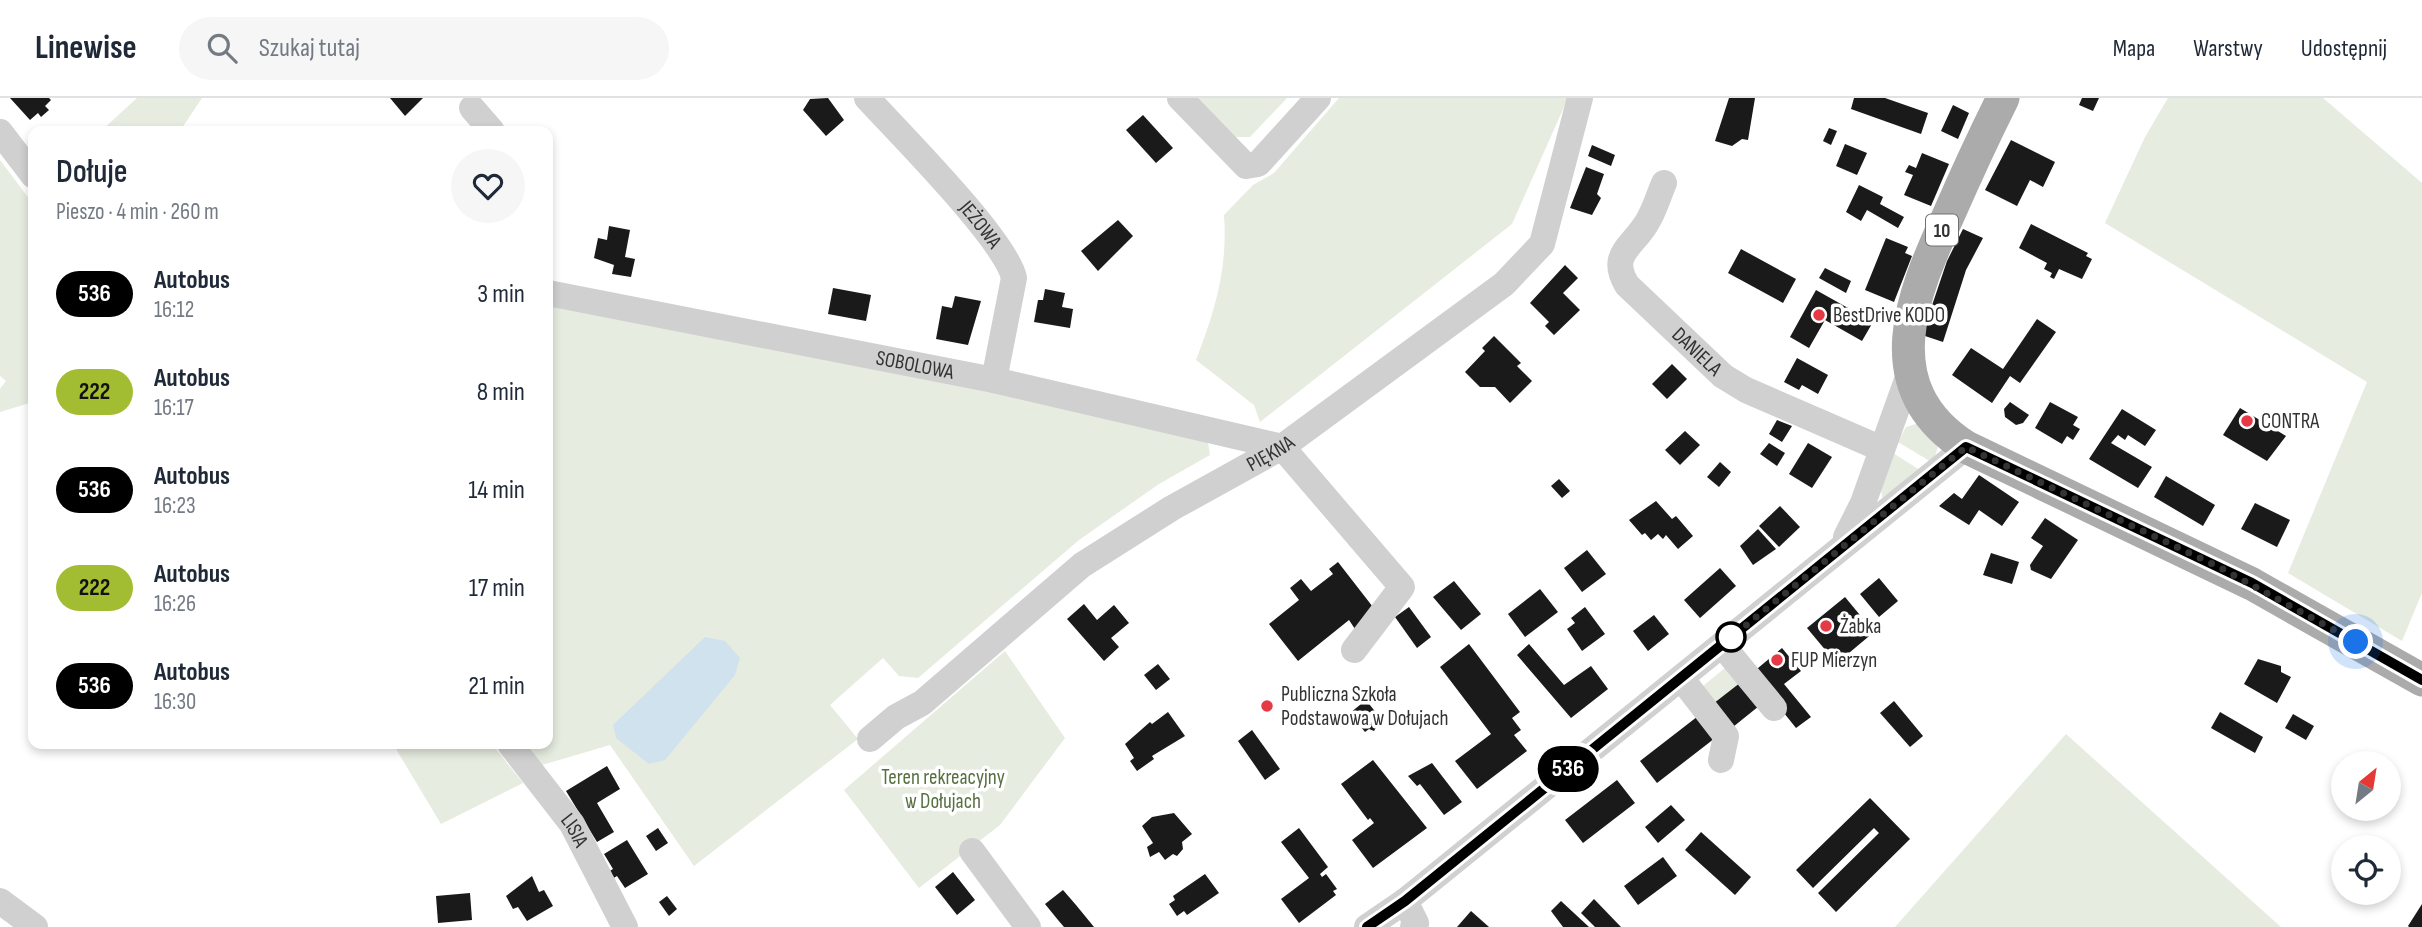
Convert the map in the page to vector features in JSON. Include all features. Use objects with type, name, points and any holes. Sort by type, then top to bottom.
[{"type":"main road","name":"10","points":[[2003,98],[1918,287],[1909,319],[1911,369],[1928,411],[1943,429],[1966,447],[2252,583],[2422,680]]},
{"type":"street","name":"JEŻOWA","points":[[867,98],[965,206],[1011,264],[1014,278],[994,380]]},
{"type":"street","points":[[1180,98],[1246,166],[1258,164],[1318,98]]},
{"type":"street","name":"PIĘKNA","points":[[870,739],[896,716],[922,703],[1082,565],[1172,508],[1282,447],[1504,284],[1542,244],[1580,98]]},
{"type":"street","points":[[472,108],[488,126]]},
{"type":"street","points":[[0,132],[28,168]]},
{"type":"street","name":"DANIELA","points":[[1664,183],[1647,223],[1619,263],[1619,273],[1627,285],[1723,376],[1746,390],[1882,449]]},
{"type":"street","name":"SOBOLOWA","points":[[553,294],[994,380],[1282,447]]},
{"type":"street","points":[[1839,547],[1857,518],[1911,369]]},
{"type":"street","points":[[1282,447],[1402,587],[1354,650]]},
{"type":"street","points":[[1367,927],[1405,901],[1839,547],[1966,447]]},
{"type":"street","points":[[1722,645],[1774,708]]},
{"type":"street","points":[[1681,678],[1726,736],[1721,760]]},
{"type":"street","name":"LISIA","points":[[514,749],[572,824],[625,927]]},
{"type":"street","points":[[972,851],[1028,927]]},
{"type":"street","points":[[0,901],[35,927]]},
{"type":"street","points":[[1405,901],[1416,923],[1413,927]]},
{"type":"green space","points":[[137,98],[202,98],[183,126],[106,126]]},
{"type":"green space","points":[[1195,98],[1287,98],[1250,137],[1231,137]]},
{"type":"green space","points":[[1339,98],[1568,98],[1512,224],[1260,422],[1254,405],[1196,360],[1219,289],[1224,253],[1224,215],[1253,185],[1274,173]]},
{"type":"green space","points":[[2168,98],[2323,98],[2422,183],[2422,593],[2402,641],[2288,573],[2367,382],[2105,223],[2145,137]]},
{"type":"green space","points":[[0,160],[28,197],[28,404],[0,412],[0,389],[6,381],[0,376]]},
{"type":"green space","points":[[553,306],[1100,413],[1208,442],[1210,455],[1159,484],[1079,540],[918,678],[899,676],[883,658],[830,705],[858,739],[694,866],[610,745],[542,765],[528,749],[553,749]]},
{"type":"green space","points":[[1922,425],[1939,443],[1933,463],[1898,442],[1906,427]]},
{"type":"green space","points":[[1893,453],[1923,472],[1882,498],[1881,487]]},
{"type":"green space","name":"Teren rekreacyjny w Dołujach","points":[[1005,651],[1065,738],[1000,825],[919,888],[844,790]]},
{"type":"green space","points":[[1731,663],[1745,679],[1709,707],[1697,691]]},
{"type":"green space","points":[[2066,734],[2281,927],[1895,927]]},
{"type":"green space","points":[[396,749],[496,749],[523,783],[441,824]]},
{"type":"water","points":[[705,637],[725,641],[740,658],[735,675],[665,760],[649,764],[616,738],[613,725]]},
{"type":"building","points":[[10,98],[51,100],[45,106],[49,110],[41,117],[38,113],[30,120]]},
{"type":"building","points":[[390,98],[423,98],[405,116]]},
{"type":"building","points":[[828,98],[844,120],[826,136],[803,110],[810,99]]},
{"type":"building","points":[[1729,98],[1755,98],[1748,140],[1742,139],[1732,146],[1715,141]]},
{"type":"building","points":[[1854,98],[1885,98],[1928,113],[1921,134],[1851,109]]},
{"type":"building","points":[[2082,98],[2099,98],[2093,111],[2079,105]]},
{"type":"building","points":[[1953,105],[1969,113],[1958,139],[1941,131]]},
{"type":"building","points":[[1143,115],[1173,148],[1156,163],[1126,130]]},
{"type":"building","points":[[1829,128],[1837,131],[1831,145],[1823,141]]},
{"type":"building","points":[[2011,140],[2055,162],[2043,187],[2030,180],[2017,206],[1985,190]]},
{"type":"building","points":[[1845,144],[1867,153],[1857,175],[1836,166]]},
{"type":"building","points":[[1592,145],[1615,155],[1611,166],[1588,156]]},
{"type":"building","points":[[1922,153],[1949,164],[1931,206],[1904,195],[1913,175],[1905,172],[1909,165],[1916,168]]},
{"type":"building","points":[[1586,167],[1604,174],[1597,194],[1601,198],[1592,215],[1570,208]]},
{"type":"building","points":[[1859,185],[1883,197],[1880,204],[1904,217],[1898,228],[1867,210],[1861,221],[1846,212]]},
{"type":"building","points":[[1118,220],[1133,236],[1098,271],[1081,251]]},
{"type":"building","points":[[2031,224],[2088,253],[2086,256],[2092,259],[2082,279],[2059,269],[2054,279],[2050,277],[2052,273],[2044,269],[2047,263],[2019,248]]},
{"type":"building","points":[[609,226],[630,230],[625,257],[635,259],[631,277],[612,274],[614,265],[594,258],[598,238],[607,240]]},
{"type":"building","points":[[1963,229],[1983,238],[1966,270],[1943,342],[1922,335],[1947,261]]},
{"type":"building","points":[[1886,238],[1908,247],[1905,253],[1912,256],[1894,302],[1865,290]]},
{"type":"building","points":[[1741,249],[1796,279],[1783,303],[1728,273]]},
{"type":"building","points":[[1565,265],[1578,278],[1563,293],[1580,310],[1554,335],[1545,326],[1549,322],[1530,303]]},
{"type":"building","points":[[1825,268],[1851,281],[1846,293],[1819,278]]},
{"type":"building","points":[[833,288],[871,295],[866,321],[828,314]]},
{"type":"building","points":[[1045,289],[1065,293],[1062,307],[1073,309],[1070,328],[1034,322],[1038,300],[1043,300]]},
{"type":"building","points":[[1816,290],[1873,322],[1862,341],[1825,320],[1809,348],[1790,337]]},
{"type":"building","points":[[955,296],[981,301],[968,345],[936,339],[942,306],[952,308]]},
{"type":"building","points":[[2037,319],[2056,332],[2020,383],[2010,376],[1992,403],[1952,375],[1971,348],[2003,369]]},
{"type":"building","points":[[1494,336],[1521,363],[1517,366],[1532,381],[1510,403],[1495,387],[1480,387],[1465,372],[1485,351],[1482,348]]},
{"type":"building","points":[[1797,358],[1828,375],[1818,394],[1802,385],[1799,390],[1784,382]]},
{"type":"building","points":[[1672,364],[1687,379],[1667,399],[1652,384]]},
{"type":"building","points":[[2010,402],[2029,415],[2023,423],[2016,425],[2005,417],[2004,409]]},
{"type":"building","points":[[2050,402],[2078,417],[2073,425],[2080,429],[2073,440],[2067,436],[2062,444],[2035,428]]},
{"type":"building","name":"CONTRA","points":[[2240,408],[2286,436],[2267,461],[2223,435]]},
{"type":"building","points":[[2122,409],[2156,430],[2145,446],[2128,435],[2125,440],[2118,435],[2111,443],[2152,467],[2138,488],[2089,459]]},
{"type":"building","points":[[1777,420],[1792,426],[1782,442],[1769,434]]},
{"type":"building","points":[[1685,431],[1700,445],[1680,465],[1665,450]]},
{"type":"building","points":[[1769,443],[1785,453],[1777,466],[1760,454]]},
{"type":"building","points":[[1808,443],[1832,457],[1812,488],[1789,474]]},
{"type":"building","points":[[1720,462],[1731,472],[1719,487],[1707,477]]},
{"type":"building","points":[[1979,475],[2019,502],[2002,526],[1979,510],[1969,525],[1939,506],[1954,493],[1962,499]]},
{"type":"building","points":[[2166,476],[2215,505],[2203,526],[2154,497]]},
{"type":"building","points":[[1559,479],[1570,491],[1562,498],[1551,486]]},
{"type":"building","points":[[1656,501],[1672,519],[1676,516],[1693,536],[1678,549],[1666,535],[1663,539],[1658,534],[1651,540],[1645,533],[1642,535],[1629,520]]},
{"type":"building","points":[[2255,503],[2290,520],[2277,547],[2241,529]]},
{"type":"building","points":[[1780,506],[1800,527],[1779,547],[1759,526]]},
{"type":"building","points":[[2045,518],[2078,540],[2051,579],[2031,570],[2030,565],[2043,546],[2031,538]]},
{"type":"building","points":[[1758,529],[1776,549],[1753,565],[1740,546]]},
{"type":"building","points":[[1587,550],[1606,574],[1582,592],[1564,568]]},
{"type":"building","points":[[1991,553],[2019,562],[2012,584],[1983,575]]},
{"type":"building","points":[[1338,562],[1376,611],[1355,629],[1349,620],[1298,661],[1269,624],[1299,600],[1290,588],[1301,579],[1311,591],[1333,574],[1329,569]]},
{"type":"building","points":[[1720,568],[1736,586],[1700,618],[1684,600]]},
{"type":"building","points":[[1879,578],[1898,601],[1879,617],[1860,594]]},
{"type":"building","points":[[1454,581],[1481,614],[1461,630],[1433,597]]},
{"type":"building","points":[[1540,589],[1558,612],[1525,637],[1508,614]]},
{"type":"building","points":[[1845,597],[1874,632],[1849,653],[1827,652],[1807,628]]},
{"type":"building","points":[[1084,604],[1097,620],[1114,605],[1129,623],[1111,638],[1119,647],[1104,661],[1067,619]]},
{"type":"building","points":[[1409,607],[1431,637],[1417,648],[1395,617]]},
{"type":"building","points":[[1585,607],[1605,634],[1582,651],[1567,629],[1575,623],[1571,618]]},
{"type":"building","points":[[1654,615],[1669,634],[1648,651],[1633,631]]},
{"type":"building","points":[[1469,644],[1520,712],[1512,718],[1521,730],[1514,735],[1527,751],[1477,789],[1455,761],[1491,734],[1440,667]]},
{"type":"building","points":[[1529,644],[1564,685],[1591,666],[1608,689],[1571,718],[1517,655]]},
{"type":"building","points":[[1782,648],[1801,671],[1784,684],[1811,717],[1796,728],[1752,673]]},
{"type":"building","points":[[2258,659],[2281,666],[2281,672],[2291,677],[2277,703],[2244,684]]},
{"type":"building","points":[[1158,664],[1170,679],[1156,690],[1144,675]]},
{"type":"building","points":[[1745,679],[1764,702],[1728,731],[1709,707]]},
{"type":"building","points":[[1366,700],[1381,719],[1374,731],[1369,729],[1365,732],[1350,713]]},
{"type":"building","points":[[1894,701],[1923,736],[1910,747],[1880,713]]},
{"type":"building","points":[[1168,712],[1185,736],[1152,756],[1154,759],[1137,771],[1130,761],[1134,758],[1125,744],[1150,722],[1152,724]]},
{"type":"building","points":[[2220,712],[2263,737],[2255,753],[2211,728]]},
{"type":"building","points":[[1702,713],[1719,735],[1657,783],[1640,761]]},
{"type":"building","points":[[2293,714],[2314,726],[2306,740],[2285,728]]},
{"type":"building","points":[[1252,730],[1280,769],[1265,780],[1238,741]]},
{"type":"building","points":[[1373,760],[1427,828],[1373,868],[1352,840],[1374,823],[1370,818],[1368,820],[1341,784]]},
{"type":"building","points":[[1432,763],[1462,802],[1444,815],[1420,784],[1417,786],[1408,776]]},
{"type":"building","points":[[607,766],[620,789],[597,803],[614,832],[597,842],[566,791]]},
{"type":"building","points":[[1617,780],[1635,803],[1583,843],[1565,820]]},
{"type":"building","points":[[1870,798],[1910,839],[1836,912],[1818,893],[1879,833],[1874,828],[1813,888],[1796,870]]},
{"type":"building","points":[[1671,805],[1685,820],[1658,843],[1645,827]]},
{"type":"building","points":[[1174,813],[1192,834],[1182,842],[1183,849],[1177,856],[1173,854],[1165,860],[1159,852],[1150,857],[1147,847],[1153,843],[1142,826],[1152,817]]},
{"type":"building","points":[[658,828],[668,843],[656,851],[646,836]]},
{"type":"building","points":[[1299,828],[1328,867],[1320,874],[1322,877],[1326,874],[1337,889],[1333,891],[1336,895],[1299,923],[1281,899],[1309,878],[1281,842]]},
{"type":"building","points":[[1701,832],[1751,877],[1735,895],[1685,850]]},
{"type":"building","points":[[627,840],[648,874],[625,888],[617,876],[612,879],[608,872],[613,869],[604,854]]},
{"type":"building","points":[[1663,857],[1677,876],[1638,905],[1624,886]]},
{"type":"building","points":[[953,872],[975,900],[957,915],[935,887]]},
{"type":"building","points":[[1205,874],[1219,893],[1187,915],[1184,911],[1177,916],[1169,904],[1175,900],[1173,896]]},
{"type":"building","points":[[532,876],[539,892],[544,890],[553,906],[527,921],[518,907],[513,909],[506,896]]},
{"type":"building","points":[[1063,890],[1094,927],[1064,927],[1058,920],[1045,904]]},
{"type":"building","points":[[470,893],[472,920],[438,923],[436,896]]},
{"type":"building","points":[[667,896],[677,909],[669,916],[659,902]]},
{"type":"building","points":[[1594,899],[1621,927],[1595,927],[1581,913]]},
{"type":"building","points":[[1561,901],[1589,927],[1563,927],[1551,911]]},
{"type":"building","points":[[2422,904],[2422,927],[2409,927],[2408,926]]},
{"type":"building","points":[[1471,911],[1489,927],[1457,927]]},
{"type":"bus line","name":"536","points":[[1367,927],[1405,901],[1839,547],[1966,447],[2252,583],[2422,680]]},
{"type":"place","name":"BestDrive KODO","points":[[1819,315]]},
{"type":"place","name":"CONTRA","points":[[2247,421]]},
{"type":"place","name":"Żabka","points":[[1826,626]]},
{"type":"place","name":"FUP Mierzyn","points":[[1777,660]]},
{"type":"place","name":"Publiczna Szkoła Podstawowa w Dołujach","points":[[1267,706]]},
{"type":"route","points":[[1731,637],[1729,639],[1839,547],[1966,447],[2252,583],[2356,642]]}]
